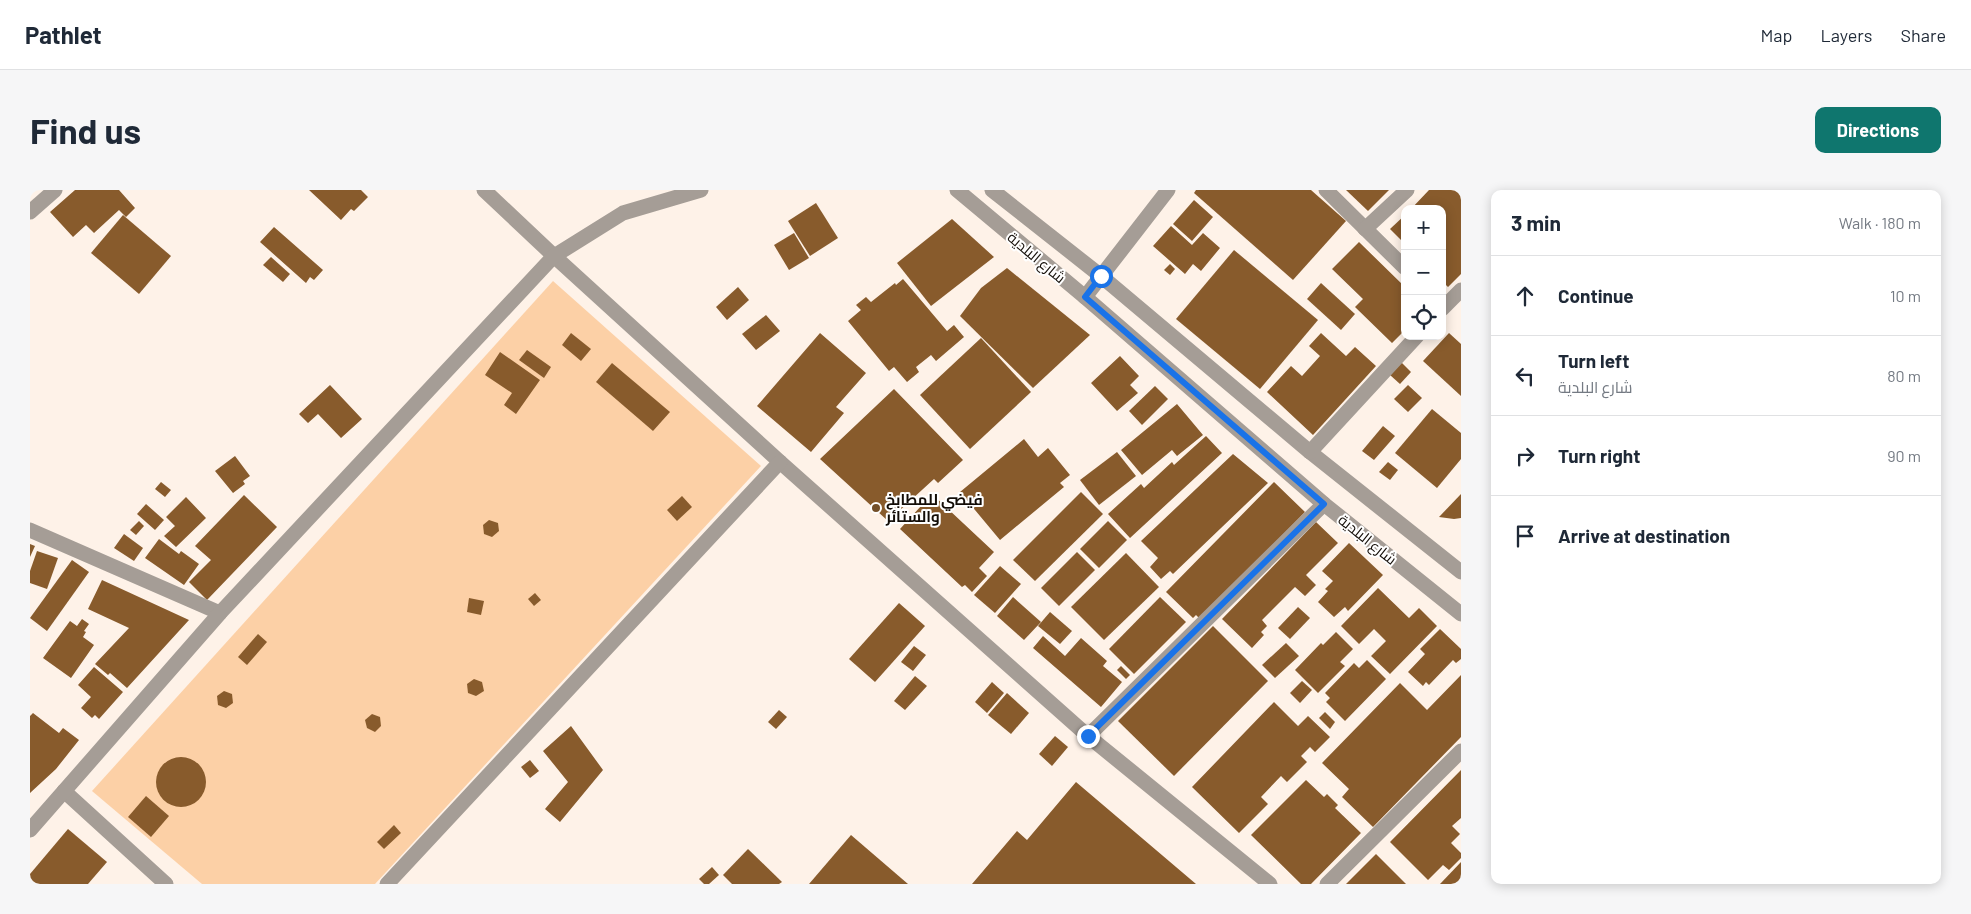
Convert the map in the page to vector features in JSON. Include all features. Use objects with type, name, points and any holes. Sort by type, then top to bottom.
[{"type":"street","points":[[30,212],[55,190]]},
{"type":"street","points":[[484,190],[780,462],[1088,736],[1270,884]]},
{"type":"street","points":[[31,826],[220,613],[554,256],[623,213],[701,190]]},
{"type":"street","name":"شارع البلدية","points":[[992,190],[1101,276],[1310,452],[1461,572]]},
{"type":"street","points":[[1085,297],[1168,190]]},
{"type":"street","points":[[1326,190],[1401,264]]},
{"type":"street","points":[[1365,229],[1407,190]]},
{"type":"street","name":"شارع البلدية","points":[[954,191],[1085,297],[1324,504],[1461,614]]},
{"type":"street","points":[[1446,304],[1461,290]]},
{"type":"street","points":[[1310,452],[1413,340]]},
{"type":"street","points":[[387,884],[780,462]]},
{"type":"street","points":[[1088,736],[1324,504]]},
{"type":"street","points":[[30,530],[220,613]]},
{"type":"street","points":[[1327,884],[1461,751]]},
{"type":"street","points":[[64,791],[166,884]]},
{"type":"shaded area","points":[[553,281],[761,466],[375,884],[202,884],[92,791]]},
{"type":"building","points":[[75,190],[119,190],[135,208],[126,217],[119,210],[94,233],[86,225],[73,237],[50,212]]},
{"type":"building","points":[[309,190],[361,190],[368,197],[354,211],[351,209],[341,220]]},
{"type":"building","points":[[1196,190],[1311,190],[1346,221],[1293,280],[1194,193]]},
{"type":"building","points":[[1346,190],[1389,190],[1368,211]]},
{"type":"building","points":[[1429,190],[1461,190],[1461,274],[1448,287],[1446,285],[1446,205],[1415,205]]},
{"type":"building","points":[[1194,200],[1213,217],[1192,241],[1173,224]]},
{"type":"building","points":[[816,203],[838,238],[810,256],[788,221]]},
{"type":"building","points":[[123,215],[171,256],[139,294],[91,253]]},
{"type":"building","points":[[952,219],[994,257],[931,306],[897,263]]},
{"type":"building","points":[[1401,219],[1401,240],[1390,229]]},
{"type":"building","points":[[1171,226],[1192,245],[1203,233],[1220,248],[1201,271],[1193,264],[1185,274],[1153,246]]},
{"type":"building","points":[[274,227],[323,270],[314,280],[310,277],[306,283],[260,242]]},
{"type":"building","points":[[794,233],[809,258],[789,270],[774,245]]},
{"type":"building","points":[[1359,242],[1401,283],[1401,334],[1392,343],[1355,307],[1363,299],[1332,269]]},
{"type":"building","points":[[1234,250],[1318,320],[1260,389],[1176,319]]},
{"type":"building","points":[[271,257],[290,274],[283,282],[263,265]]},
{"type":"building","points":[[1170,264],[1175,269],[1170,275],[1164,270]]},
{"type":"building","points":[[1007,268],[1090,335],[1033,388],[960,316],[981,288]]},
{"type":"building","points":[[903,279],[947,331],[954,325],[964,337],[936,361],[931,355],[916,367],[919,372],[907,382],[894,367],[889,371],[848,321],[861,310],[856,305],[866,297],[871,302]]},
{"type":"building","points":[[1321,283],[1355,314],[1341,330],[1307,299]]},
{"type":"building","points":[[738,287],[749,300],[727,320],[716,307]]},
{"type":"building","points":[[766,315],[780,331],[756,350],[742,334]]},
{"type":"building","points":[[571,333],[591,349],[581,361],[562,345]]},
{"type":"building","points":[[820,333],[866,373],[836,407],[844,413],[811,452],[757,406]]},
{"type":"building","points":[[1321,333],[1346,356],[1355,347],[1376,366],[1313,435],[1267,392],[1291,366],[1302,376],[1320,356],[1309,346]]},
{"type":"building","points":[[1449,333],[1461,344],[1461,396],[1423,361],[1442,340],[1446,340]]},
{"type":"building","points":[[981,338],[1031,392],[970,449],[920,395]]},
{"type":"building","points":[[527,350],[551,367],[544,378],[519,360]]},
{"type":"building","points":[[500,352],[540,380],[516,414],[504,405],[512,393],[485,375]]},
{"type":"building","points":[[1120,356],[1139,376],[1130,385],[1138,393],[1117,411],[1091,383]]},
{"type":"building","points":[[1401,362],[1411,372],[1400,384],[1390,375]]},
{"type":"building","points":[[612,363],[670,412],[653,431],[596,382]]},
{"type":"building","points":[[330,385],[362,419],[341,438],[318,414],[308,423],[299,414]]},
{"type":"building","points":[[1408,385],[1422,398],[1408,412],[1394,399]]},
{"type":"building","points":[[1155,386],[1168,399],[1142,425],[1129,411]]},
{"type":"building","points":[[894,389],[963,460],[938,483],[934,479],[888,521],[820,459]]},
{"type":"building","points":[[1177,404],[1203,435],[1177,456],[1172,450],[1142,475],[1121,450]]},
{"type":"building","points":[[1432,409],[1461,433],[1461,459],[1437,488],[1395,453]]},
{"type":"building","points":[[1383,426],[1395,436],[1374,460],[1362,451]]},
{"type":"building","points":[[1206,436],[1222,453],[1130,538],[1108,514],[1141,484],[1144,488],[1172,462],[1174,465]]},
{"type":"building","points":[[1024,439],[1038,457],[1048,448],[1070,475],[1060,483],[1064,487],[1000,540],[960,492]]},
{"type":"building","points":[[1117,452],[1136,476],[1099,505],[1080,480]]},
{"type":"building","points":[[1233,454],[1268,483],[1173,574],[1170,571],[1161,579],[1150,567],[1158,558],[1141,541]]},
{"type":"building","points":[[235,456],[250,476],[243,481],[245,484],[233,493],[215,471]]},
{"type":"building","points":[[1388,462],[1398,470],[1390,480],[1379,472]]},
{"type":"building","points":[[161,482],[171,490],[165,497],[155,489]]},
{"type":"building","points":[[1274,482],[1305,512],[1200,619],[1196,615],[1193,618],[1166,592]]},
{"type":"building","points":[[1081,492],[1103,514],[1035,581],[1013,560]]},
{"type":"building","points":[[932,494],[994,552],[979,568],[987,576],[972,592],[965,585],[962,587],[900,529]]},
{"type":"building","points":[[1461,494],[1461,518],[1439,517]]},
{"type":"building","points":[[244,495],[277,527],[207,600],[189,582],[211,560],[195,546]]},
{"type":"building","points":[[682,496],[692,507],[677,521],[667,510]]},
{"type":"building","points":[[186,497],[206,518],[176,547],[164,536],[175,526],[166,517]]},
{"type":"building","points":[[146,504],[164,520],[155,530],[137,514]]},
{"type":"building","points":[[489,520],[498,523],[499,531],[492,537],[484,534],[483,525]]},
{"type":"building","points":[[139,521],[144,526],[136,535],[130,530]]},
{"type":"building","points":[[1108,521],[1127,540],[1099,568],[1080,549]]},
{"type":"building","points":[[1316,522],[1338,543],[1306,575],[1316,585],[1305,596],[1295,587],[1262,620],[1267,626],[1261,632],[1264,635],[1252,648],[1222,619]]},
{"type":"building","points":[[124,534],[143,548],[134,561],[114,548]]},
{"type":"building","points":[[159,539],[179,554],[181,551],[199,564],[184,585],[145,558]]},
{"type":"building","points":[[1349,543],[1383,575],[1348,611],[1345,607],[1334,617],[1318,602],[1328,591],[1325,589],[1333,581],[1322,571]]},
{"type":"building","points":[[30,544],[35,546],[30,557]]},
{"type":"building","points":[[37,551],[58,558],[47,589],[30,583],[30,571]]},
{"type":"building","points":[[1077,552],[1095,570],[1059,606],[1041,588]]},
{"type":"building","points":[[1126,553],[1159,587],[1104,640],[1071,607]]},
{"type":"building","points":[[72,560],[89,572],[47,631],[30,618]]},
{"type":"building","points":[[1000,566],[1021,584],[995,613],[974,595]]},
{"type":"building","points":[[102,580],[189,620],[127,688],[110,673],[108,675],[95,664],[129,628],[88,609]]},
{"type":"building","points":[[1378,588],[1409,618],[1419,608],[1437,626],[1390,674],[1371,656],[1386,641],[1374,629],[1359,644],[1341,626]]},
{"type":"building","points":[[535,593],[541,600],[534,606],[528,599]]},
{"type":"building","points":[[1013,597],[1041,622],[1024,640],[997,616]]},
{"type":"building","points":[[1160,597],[1186,622],[1134,674],[1109,649]]},
{"type":"building","points":[[469,598],[484,601],[481,615],[467,612]]},
{"type":"building","points":[[899,603],[925,626],[875,682],[849,659]]},
{"type":"building","points":[[1298,607],[1310,618],[1290,639],[1278,628]]},
{"type":"building","points":[[1050,612],[1072,631],[1060,644],[1038,626]]},
{"type":"building","points":[[82,619],[89,624],[84,631],[86,632],[83,637],[94,645],[71,678],[43,658],[70,621],[77,626]]},
{"type":"building","points":[[1213,626],[1268,681],[1174,776],[1118,721]]},
{"type":"building","points":[[1440,629],[1461,649],[1461,659],[1456,663],[1453,660],[1429,685],[1426,682],[1423,686],[1408,672],[1425,654],[1420,649]]},
{"type":"building","points":[[1336,632],[1353,649],[1340,662],[1345,666],[1318,693],[1295,670],[1321,643],[1323,645]]},
{"type":"building","points":[[258,634],[267,642],[247,665],[238,657]]},
{"type":"building","points":[[1043,636],[1065,656],[1081,638],[1107,661],[1103,666],[1122,682],[1101,707],[1033,648]]},
{"type":"building","points":[[1286,643],[1299,656],[1275,678],[1262,665]]},
{"type":"building","points":[[914,646],[926,655],[913,671],[901,662]]},
{"type":"building","points":[[1367,660],[1386,679],[1345,721],[1326,702],[1330,698],[1325,693],[1354,663],[1359,668]]},
{"type":"building","points":[[1121,666],[1130,675],[1126,679],[1117,670]]},
{"type":"building","points":[[94,667],[123,692],[99,719],[95,715],[92,718],[81,708],[91,697],[78,685]]},
{"type":"building","points":[[1461,675],[1461,737],[1373,827],[1342,797],[1349,789],[1322,763],[1400,683],[1427,710]]},
{"type":"building","points":[[915,676],[927,686],[905,710],[894,701]]},
{"type":"building","points":[[474,679],[482,682],[484,691],[476,696],[468,693],[467,684]]},
{"type":"building","points":[[1302,681],[1312,690],[1300,703],[1290,693]]},
{"type":"building","points":[[992,682],[1004,693],[987,713],[975,702]]},
{"type":"building","points":[[224,691],[232,694],[233,703],[226,708],[218,705],[217,696]]},
{"type":"building","points":[[1007,693],[1029,713],[1011,734],[988,715]]},
{"type":"building","points":[[1274,702],[1298,726],[1308,716],[1330,737],[1315,752],[1310,747],[1301,756],[1307,762],[1287,782],[1281,776],[1261,797],[1268,804],[1239,833],[1192,787]]},
{"type":"building","points":[[779,710],[787,717],[776,729],[768,722]]},
{"type":"building","points":[[1325,712],[1335,722],[1330,729],[1319,718]]},
{"type":"building","points":[[33,713],[59,733],[63,728],[79,740],[56,769],[30,793],[30,716]]},
{"type":"building","points":[[372,714],[380,717],[381,726],[375,732],[367,728],[365,720]]},
{"type":"building","points":[[571,726],[603,770],[560,822],[545,809],[568,782],[543,751]]},
{"type":"building","points":[[1055,736],[1068,747],[1052,766],[1039,754]]},
{"type":"building","points":[[181,757],[191,759],[199,764],[204,772],[206,782],[204,792],[199,800],[191,805],[181,807],[171,805],[163,800],[158,792],[156,782],[158,772],[163,764],[171,759]]},
{"type":"building","points":[[530,760],[539,771],[530,778],[521,767]]},
{"type":"building","points":[[1461,770],[1461,818],[1452,826],[1460,834],[1451,843],[1461,853],[1461,858],[1449,870],[1443,865],[1428,880],[1390,842]]},
{"type":"building","points":[[1306,780],[1324,797],[1327,794],[1338,805],[1335,808],[1361,833],[1311,884],[1301,884],[1251,835]]},
{"type":"building","points":[[1076,782],[1196,884],[972,884],[1017,831],[1027,840]]},
{"type":"building","points":[[146,796],[169,816],[151,837],[128,817]]},
{"type":"building","points":[[394,825],[401,833],[384,849],[377,842]]},
{"type":"building","points":[[68,829],[107,862],[88,884],[30,884],[30,874]]},
{"type":"building","points":[[851,835],[908,884],[809,884]]},
{"type":"building","points":[[748,849],[782,882],[779,884],[732,884],[723,875]]},
{"type":"building","points":[[1376,854],[1406,884],[1346,884]]},
{"type":"building","points":[[1461,862],[1461,884],[1440,884]]},
{"type":"building","points":[[712,867],[719,875],[709,884],[704,884],[699,879]]},
{"type":"place","name":"فيضي للمطابخ والستائر","points":[[876,508]]},
{"type":"route","points":[[1088,736],[1324,504],[1085,297],[1101,276]]}]
